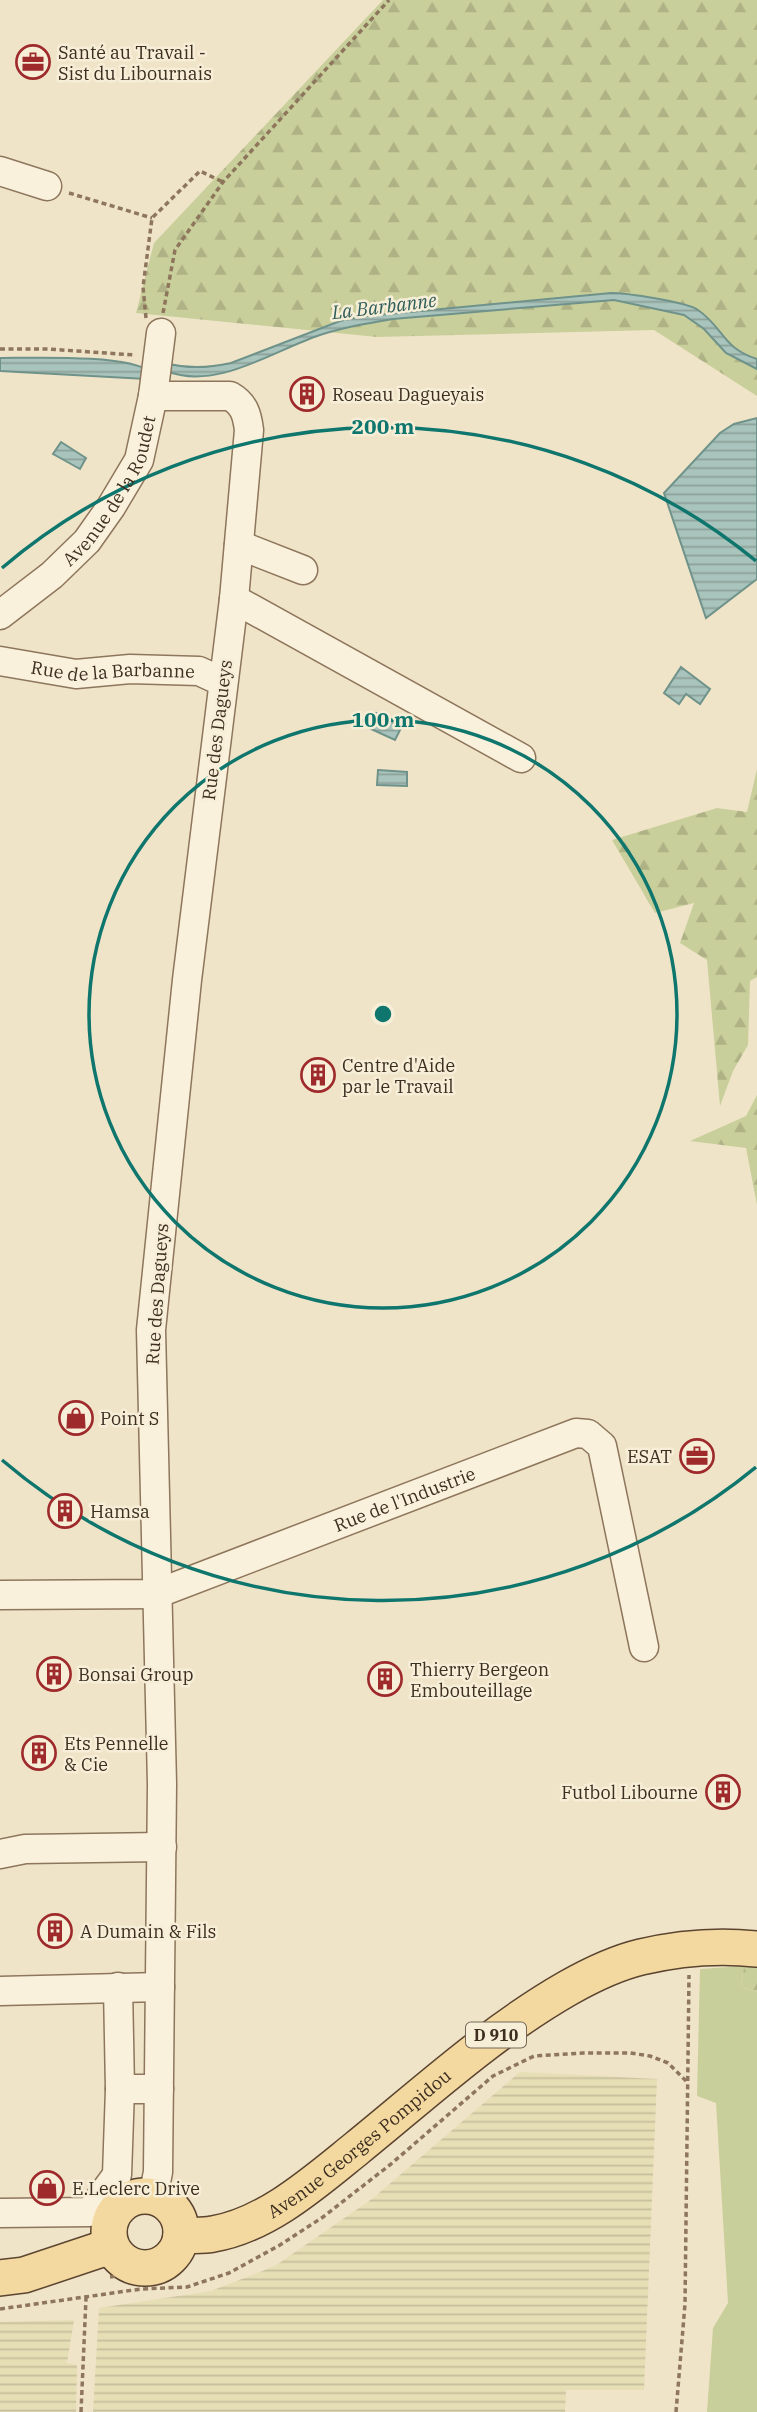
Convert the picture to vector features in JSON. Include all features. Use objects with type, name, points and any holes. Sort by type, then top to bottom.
[{"type":"main road","name":"Avenue Georges Pompidou","points":[[181,2236],[212,2234],[231,2229],[255,2220],[286,2201],[335,2166],[505,2027],[580,1981],[639,1957],[690,1948],[757,1949]]},
{"type":"main road","points":[[153,2197],[171,2207],[181,2225],[181,2236],[171,2258],[162,2265],[138,2268],[127,2264],[111,2246],[110,2224],[114,2213],[131,2199],[153,2197]]},
{"type":"main road","points":[[0,2278],[34,2272],[111,2246]]},
{"type":"street","points":[[0,171],[47,186]]},
{"type":"street","name":"Avenue de la Roudet","points":[[0,615],[52,575],[78,549],[111,507],[139,460],[153,396],[161,333]]},
{"type":"street","name":"Rue des Dagueys","points":[[153,396],[230,396],[238,400],[245,409],[249,430],[234,599],[185,993],[151,1330],[162,1784],[158,2172],[153,2197]]},
{"type":"street","points":[[239,545],[303,570]]},
{"type":"street","points":[[234,599],[521,758]]},
{"type":"street","name":"Rue de la Barbanne","points":[[0,661],[76,674],[130,669],[199,671],[223,682]]},
{"type":"street","name":"Rue de l'Industrie","points":[[0,1595],[156,1594],[576,1433],[588,1434],[602,1446],[644,1647]]},
{"type":"street","points":[[0,1854],[25,1849],[162,1847]]},
{"type":"street","points":[[0,2213],[90,2211],[117,2175],[120,2089],[118,1987]]},
{"type":"street","points":[[0,1991],[160,1987]]},
{"type":"street","points":[[120,2089],[159,2089]]},
{"type":"path","points":[[0,349],[142,355],[161,333],[166,289],[175,250],[223,182],[390,0]]},
{"type":"path","points":[[161,333],[152,329],[146,321],[143,287],[152,218],[201,171],[223,182]]},
{"type":"path","points":[[47,186],[152,218]]},
{"type":"path","points":[[676,2412],[685,2304],[690,1948]]},
{"type":"path","points":[[81,2412],[86,2298]]},
{"type":"shaded area","points":[[520,2072],[657,2079],[644,2390],[566,2390],[565,2412],[93,2412],[99,2308],[211,2291],[275,2266],[372,2199]]},
{"type":"shaded area","points":[[74,2320],[67,2363],[77,2365],[76,2412],[0,2412],[0,2322]]},
{"type":"green space","points":[[383,0],[757,0],[757,396],[654,330],[377,337],[136,313],[154,243]]},
{"type":"green space","points":[[757,769],[757,977],[750,981],[748,1045],[733,1071],[720,1106],[707,960],[680,943],[694,903],[655,913],[612,840],[717,808],[747,812]]},
{"type":"green space","points":[[757,1095],[757,1205],[746,1148],[690,1141],[746,1116]]},
{"type":"green space","points":[[744,1966],[741,1987],[757,1992],[757,2412],[707,2412],[713,2328],[728,2303],[716,2103],[697,2096],[700,1969]]},
{"type":"green space","points":[[744,1966],[757,1967],[757,1992],[741,1987]]},
{"type":"water","points":[[611,293],[670,301],[698,310],[737,349],[757,359],[757,369],[726,353],[704,329],[684,315],[614,300],[393,319],[320,335],[224,373],[185,376],[166,371],[169,364],[200,367],[231,363],[357,317]]},
{"type":"water","points":[[0,358],[102,360],[139,366],[150,372],[146,379],[0,371]]},
{"type":"water","points":[[757,418],[757,579],[706,618],[664,493],[720,433],[734,424]]},
{"type":"water","points":[[61,442],[86,458],[80,469],[53,454]]},
{"type":"water","points":[[681,667],[710,689],[700,704],[686,694],[679,704],[664,693]]},
{"type":"water","points":[[376,713],[402,726],[395,740],[369,728],[369,719]]},
{"type":"water","points":[[378,770],[407,772],[407,786],[377,785]]},
{"type":"place","name":"Santé au Travail - Sist du Libournais","points":[[33,62]]},
{"type":"place","name":"Roseau Dagueyais","points":[[307,394]]},
{"type":"place","name":"Centre d'Aide par le Travail","points":[[318,1075]]},
{"type":"place","name":"Point S","points":[[76,1418]]},
{"type":"place","name":"ESAT","points":[[697,1456]]},
{"type":"place","name":"Hamsa","points":[[65,1511]]},
{"type":"place","name":"Bonsai Group","points":[[54,1674]]},
{"type":"place","name":"Thierry Bergeon Embouteillage","points":[[385,1679]]},
{"type":"place","name":"Ets Pennelle & Cie","points":[[39,1753]]},
{"type":"place","name":"Futbol Libourne","points":[[723,1792]]},
{"type":"place","name":"A Dumain & Fils","points":[[55,1931]]},
{"type":"place","name":"E.Leclerc Drive","points":[[47,2188]]},
{"type":"water label","name":"La Barbanne","points":[[384,306]]}]
